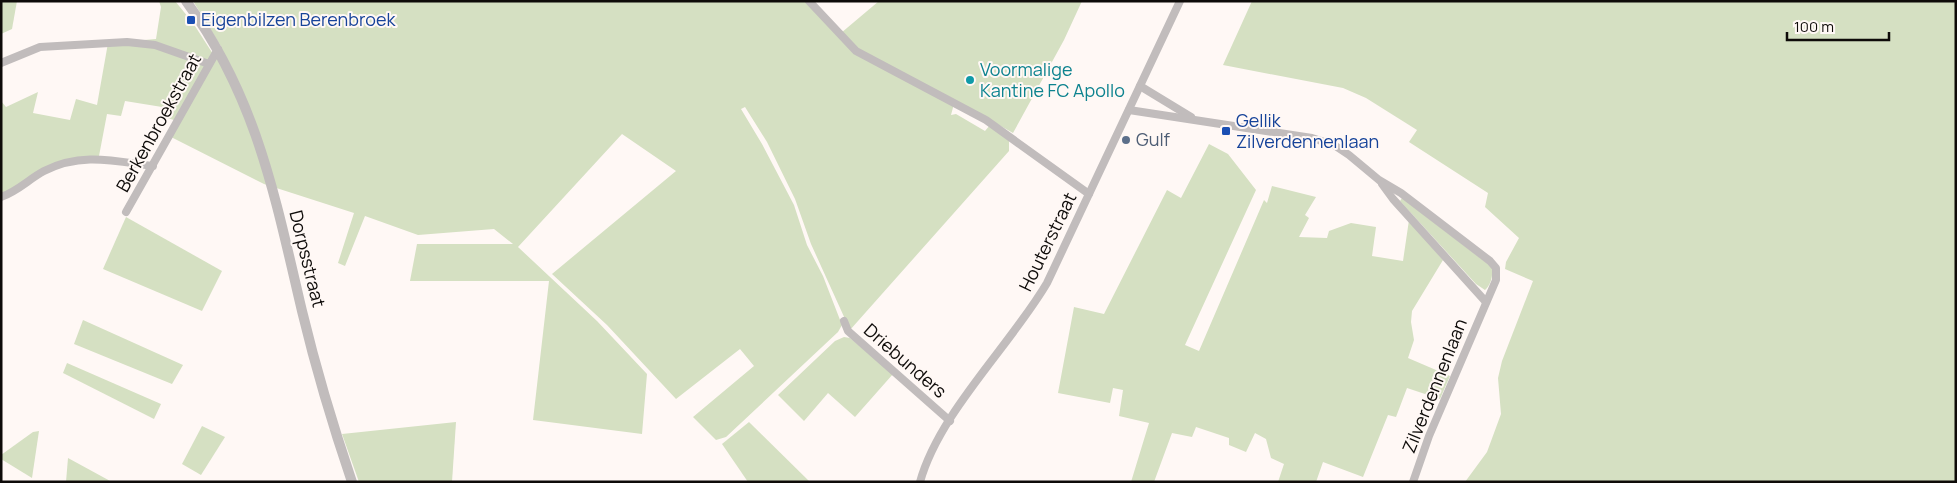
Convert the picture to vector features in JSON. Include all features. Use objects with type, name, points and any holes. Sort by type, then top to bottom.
[{"type":"street","name":"Dorpsstraat","points":[[186,1],[218,49],[241,94],[266,161],[306,326],[335,431],[352,482]]},
{"type":"street","points":[[809,1],[856,51],[986,120],[1089,194]]},
{"type":"street","name":"Houterstraat","points":[[920,482],[934,446],[950,421],[1036,301],[1180,1]]},
{"type":"street","points":[[1,63],[40,48],[127,42],[155,45],[208,64]]},
{"type":"street","name":"Berkenbroekstraat","points":[[126,212],[218,49]]},
{"type":"street","name":"Zilverdennenlaan","points":[[1140,86],[1194,120]]},
{"type":"street","name":"Zilverdennenlaan","points":[[1129,110],[1312,138],[1334,145],[1349,154],[1380,180],[1401,193],[1490,261],[1496,268],[1496,280],[1429,436],[1413,482]]},
{"type":"street","points":[[1,197],[14,192],[38,174],[54,166],[77,159],[91,158],[153,166]]},
{"type":"street","name":"Zilverdennenlaan","points":[[1380,180],[1392,199],[1486,302]]},
{"type":"street","name":"Driebunders","points":[[844,321],[848,331],[950,421]]},
{"type":"green space","points":[[1,1],[17,1],[12,29],[1,34]]},
{"type":"green space","points":[[159,1],[175,1],[193,23],[213,54],[174,120],[160,116],[162,107],[125,101],[121,116],[107,114],[99,156],[65,160],[1,195],[1,101],[6,107],[38,92],[33,113],[70,120],[76,99],[97,105],[108,43],[156,39],[161,7]]},
{"type":"green space","points":[[193,1],[813,1],[841,33],[879,1],[1082,1],[1064,40],[1013,133],[955,100],[951,115],[956,114],[985,131],[990,125],[1009,138],[1009,151],[850,330],[811,244],[795,199],[767,142],[745,107],[741,109],[794,205],[807,245],[823,276],[842,325],[838,332],[726,437],[716,440],[693,417],[754,366],[740,349],[676,399],[607,325],[552,274],[676,171],[622,134],[518,247],[597,321],[647,374],[642,434],[533,420],[549,281],[410,281],[417,244],[513,244],[494,229],[418,235],[365,216],[345,266],[338,263],[354,213],[264,184],[171,137],[222,48]]},
{"type":"green space","points":[[1252,1],[1956,1],[1956,482],[1465,482],[1487,452],[1501,414],[1498,378],[1502,361],[1533,281],[1505,269],[1506,262],[1519,238],[1485,207],[1488,193],[1409,142],[1417,130],[1366,98],[1343,88],[1223,65]]},
{"type":"green space","points":[[1209,144],[1228,154],[1256,190],[1185,345],[1199,351],[1264,200],[1267,203],[1272,186],[1316,197],[1305,215],[1309,218],[1299,237],[1327,238],[1329,231],[1351,223],[1376,227],[1372,256],[1403,261],[1409,220],[1443,260],[1412,311],[1411,322],[1414,340],[1408,358],[1450,376],[1440,399],[1407,388],[1396,417],[1388,415],[1363,477],[1323,462],[1316,482],[1278,482],[1284,464],[1271,458],[1266,439],[1255,433],[1246,452],[1229,445],[1229,438],[1196,427],[1192,437],[1172,433],[1154,482],[1131,482],[1149,423],[1119,416],[1123,390],[1113,388],[1110,403],[1058,393],[1074,307],[1104,314],[1167,190],[1181,198]]},
{"type":"green space","points":[[1402,198],[1492,267],[1491,280],[1485,290],[1476,284],[1400,201]]},
{"type":"green space","points":[[126,217],[222,271],[202,311],[103,269]]},
{"type":"green space","points":[[83,320],[183,365],[172,384],[74,344]]},
{"type":"green space","points":[[844,337],[850,338],[893,374],[855,417],[828,393],[804,421],[778,395],[835,341]]},
{"type":"green space","points":[[67,363],[161,404],[154,419],[63,373]]},
{"type":"green space","points":[[456,422],[452,482],[359,482],[342,434]]},
{"type":"green space","points":[[749,422],[810,482],[748,482],[722,444]]},
{"type":"green space","points":[[202,426],[225,437],[201,475],[182,464]]},
{"type":"green space","points":[[39,431],[32,478],[1,459],[1,455],[33,432]]},
{"type":"green space","points":[[68,458],[112,482],[66,482]]},
{"type":"place","name":"Eigenbilzen Berenbroek","points":[[191,20]]},
{"type":"place","name":"Voormalige Kantine FC Apollo","points":[[970,80]]},
{"type":"place","name":"Gellik Zilverdennenlaan","points":[[1226,131]]},
{"type":"place","name":"Gulf","points":[[1126,140]]}]
